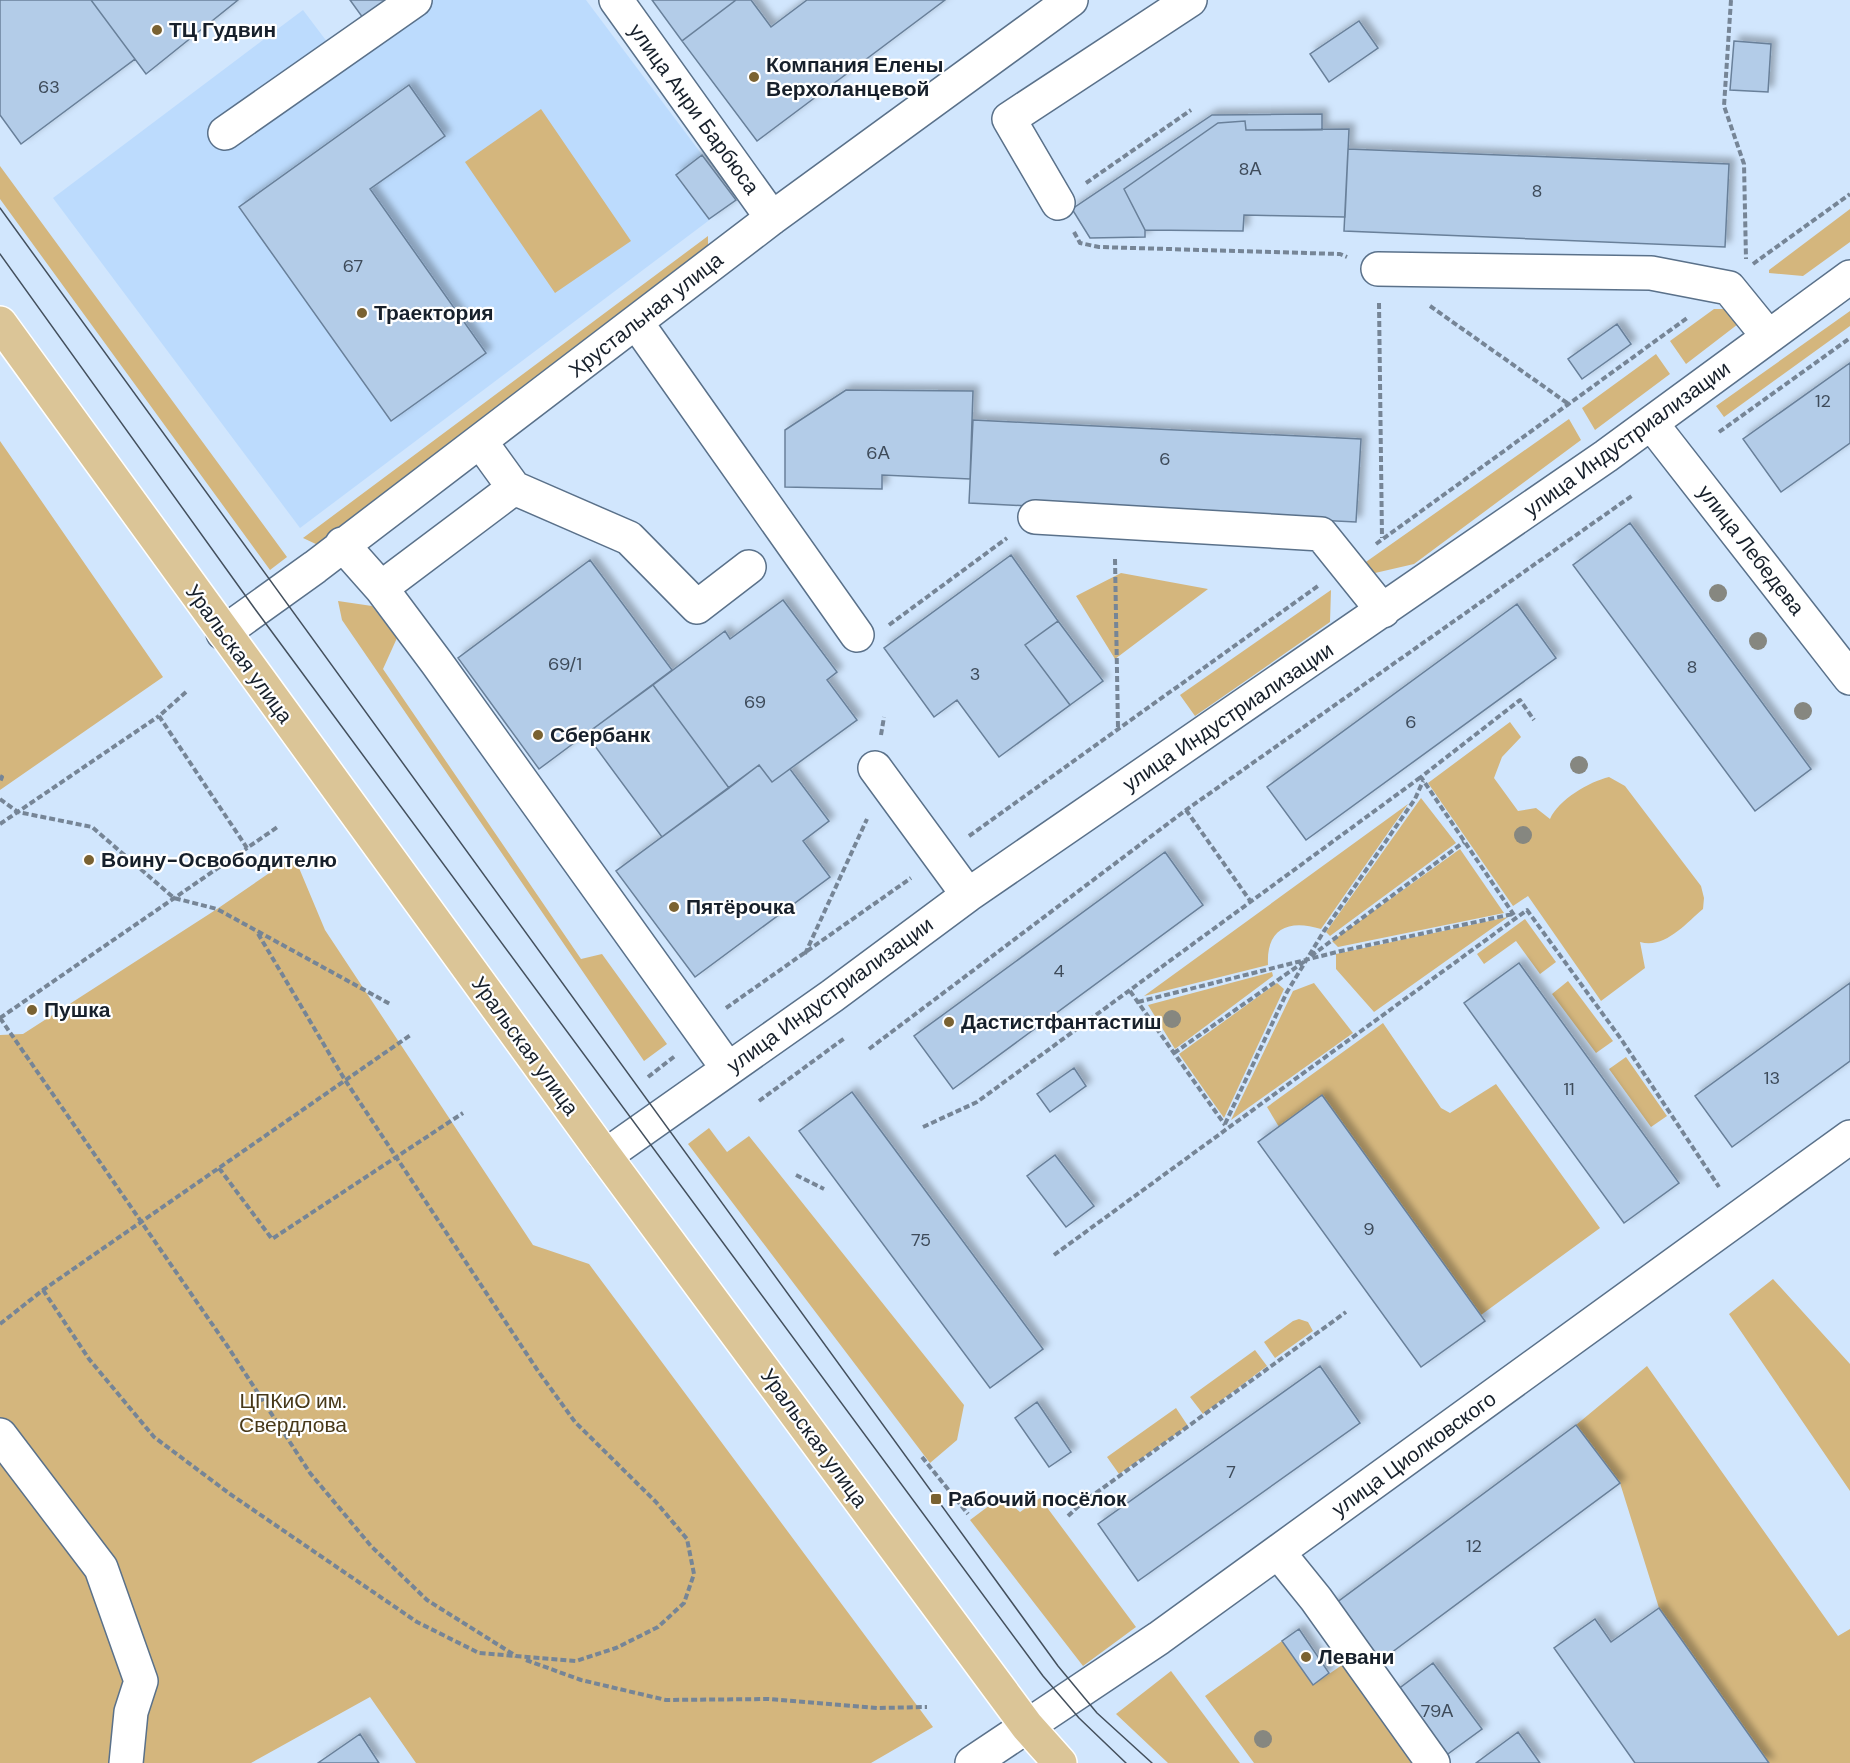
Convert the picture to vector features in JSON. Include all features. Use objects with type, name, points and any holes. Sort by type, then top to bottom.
[{"type":"main road","name":"Уральская улица","points":[[0,322],[223,633],[605,1156],[1027,1726],[1060,1763]]},
{"type":"street","points":[[225,133],[415,0]]},
{"type":"street","name":"улица Анри Барбюса","points":[[616,0],[772,218]]},
{"type":"street","points":[[1058,203],[1009,119],[1190,0]]},
{"type":"street","name":"Хрустальная улица","points":[[223,633],[315,567],[342,544],[1050,6]]},
{"type":"street","points":[[1378,269],[1651,273],[1729,288],[1768,336]]},
{"type":"street","name":"улица Индустриализации","points":[[605,1156],[968,895],[1383,611],[1651,423],[1850,277]]},
{"type":"street","points":[[636,322],[868,633]]},
{"type":"street","name":"улица Лебедева","points":[[1651,423],[1850,678]]},
{"type":"street","points":[[480,441],[514,488],[629,538],[697,607],[749,567]]},
{"type":"street","points":[[381,588],[514,488]]},
{"type":"street","points":[[1023,526],[1114,522],[1321,534],[1383,611]]},
{"type":"street","points":[[342,544],[381,588],[704,1032],[728,1069]]},
{"type":"street","points":[[875,768],[968,895]]},
{"type":"street","name":"улица Циолковского","points":[[972,1763],[1159,1638],[1850,1137]]},
{"type":"street","points":[[0,1435],[101,1568],[141,1681],[131,1712],[126,1763]]},
{"type":"street","points":[[1278,1552],[1316,1599],[1433,1763]]},
{"type":"path","points":[[1731,0],[1724,106],[1744,164],[1747,268],[1850,194]]},
{"type":"path","points":[[1191,110],[1058,203],[1080,243],[1099,248],[1340,254],[1378,269],[1382,539]]},
{"type":"path","points":[[704,1032],[724,1009],[805,955],[1570,405],[1729,288]]},
{"type":"path","points":[[1426,303],[1570,405]]},
{"type":"path","points":[[1719,432],[1850,338]]},
{"type":"path","points":[[869,1049],[1186,810],[1633,495]]},
{"type":"path","points":[[1114,522],[1118,729]]},
{"type":"path","points":[[868,633],[1023,526]]},
{"type":"path","points":[[0,824],[159,716],[186,693]]},
{"type":"path","points":[[923,1127],[977,1102],[1422,779],[1520,700],[1534,720]]},
{"type":"path","points":[[159,716],[247,848]]},
{"type":"path","points":[[805,955],[867,822],[884,717]]},
{"type":"path","points":[[0,776],[2,777],[0,782]]},
{"type":"path","points":[[1422,779],[1515,916]]},
{"type":"path","points":[[1226,1126],[1287,992],[1415,799],[1422,779]]},
{"type":"path","points":[[0,799],[18,812],[92,827],[174,898],[217,909],[390,1004]]},
{"type":"path","points":[[1186,810],[1251,902]]},
{"type":"path","points":[[279,826],[0,1018],[139,1223],[228,1347],[310,1473],[371,1546],[427,1600],[518,1657],[581,1680],[666,1700],[768,1699],[878,1708],[927,1707]]},
{"type":"path","points":[[1174,1053],[1308,959],[1464,842]]},
{"type":"path","points":[[1054,1255],[1226,1126],[1515,916],[1527,910],[1621,1039],[1739,1218]]},
{"type":"path","points":[[1138,1002],[1308,959],[1515,916]]},
{"type":"path","points":[[43,1290],[89,1359],[154,1437],[230,1494],[417,1622],[479,1653],[576,1661],[616,1648],[658,1627],[684,1603],[694,1574],[687,1539],[656,1502],[575,1422],[538,1371],[345,1080],[257,932]]},
{"type":"path","points":[[1130,991],[1226,1126]]},
{"type":"path","points":[[0,1324],[43,1290],[412,1034]]},
{"type":"path","points":[[759,1101],[846,1037]]},
{"type":"path","points":[[219,1168],[272,1239],[463,1113]]},
{"type":"path","points":[[796,1175],[824,1189]]},
{"type":"path","points":[[1068,1516],[1082,1503],[1346,1312]]},
{"type":"path","points":[[922,1457],[968,1514]]},
{"type":"shaded area","name":"Траектория","points":[[401,0],[586,0],[736,200],[300,528],[53,198],[303,10],[334,51]]},
{"type":"green space","points":[[541,109],[631,241],[555,293],[465,162]]},
{"type":"green space","points":[[0,166],[287,557],[270,570],[0,199]]},
{"type":"green space","points":[[1850,209],[1850,242],[1803,276],[1769,273],[1769,270]]},
{"type":"green space","points":[[708,236],[708,249],[318,545],[303,538]]},
{"type":"green space","points":[[1714,309],[1732,309],[1742,321],[1686,364],[1670,341]]},
{"type":"green space","points":[[1850,311],[1850,326],[1724,417],[1716,406]]},
{"type":"green space","points":[[1656,354],[1670,374],[1595,430],[1582,408]]},
{"type":"green space","points":[[1569,419],[1581,440],[1414,564],[1375,573],[1363,564]]},
{"type":"green space","points":[[0,441],[163,677],[0,790]]},
{"type":"green space","points":[[1121,573],[1208,589],[1115,659],[1076,596]]},
{"type":"green space","points":[[1331,590],[1330,622],[1195,716],[1180,695]]},
{"type":"green space","points":[[338,601],[372,606],[397,638],[383,669],[581,959],[602,954],[667,1044],[644,1061],[342,620]]},
{"type":"green space","points":[[1510,722],[1521,737],[1502,757],[1494,778],[1518,811],[1536,808],[1550,819],[1560,805],[1575,792],[1609,777],[1625,786],[1701,886],[1704,898],[1703,909],[1666,939],[1658,942],[1640,942],[1645,968],[1601,1001],[1528,896],[1513,906],[1428,783]]},
{"type":"green space","points":[[1421,798],[1456,843],[1330,936],[1326,932]]},
{"type":"green space","points":[[1408,804],[1321,929],[1299,925],[1282,929],[1271,942],[1268,965],[1144,996]]},
{"type":"green space","points":[[1460,849],[1504,913],[1338,947],[1332,941]]},
{"type":"green space","name":"ЦПКиО им. Свердлова","points":[[294,856],[325,930],[533,1245],[589,1264],[933,1727],[871,1763],[416,1763],[370,1697],[251,1763],[0,1763],[0,1035],[23,1034],[217,909]]},
{"type":"green space","points":[[1508,917],[1374,1012],[1336,969],[1336,954]]},
{"type":"green space","points":[[1525,919],[1556,962],[1540,974],[1516,941],[1484,964],[1477,954]]},
{"type":"green space","points":[[1272,972],[1273,976],[1175,1049],[1148,1005]]},
{"type":"green space","points":[[1568,981],[1613,1041],[1596,1053],[1552,994]]},
{"type":"green space","points":[[1277,983],[1284,989],[1224,1118],[1179,1054]]},
{"type":"green space","points":[[1314,983],[1353,1033],[1231,1120],[1293,991]]},
{"type":"green space","points":[[1383,1023],[1441,1108],[1450,1113],[1496,1084],[1600,1228],[1481,1315],[1279,1127],[1267,1107]]},
{"type":"green space","points":[[1626,1057],[1667,1116],[1651,1127],[1609,1069]]},
{"type":"green space","points":[[709,1128],[727,1152],[749,1136],[964,1405],[957,1440],[930,1463],[688,1144]]},
{"type":"green space","points":[[1773,1279],[1850,1364],[1850,1491],[1729,1314]]},
{"type":"green space","points":[[1299,1319],[1308,1322],[1313,1331],[1275,1358],[1264,1342]]},
{"type":"green space","points":[[1255,1350],[1267,1366],[1203,1414],[1190,1397]]},
{"type":"green space","points":[[1647,1366],[1838,1636],[1850,1629],[1850,1763],[1769,1763],[1659,1608],[1620,1483],[1576,1425]]},
{"type":"green space","points":[[1176,1408],[1188,1426],[1119,1474],[1107,1457]]},
{"type":"green space","points":[[1002,1496],[1020,1512],[1040,1498],[1136,1627],[1083,1666],[970,1520]]},
{"type":"green space","points":[[1282,1641],[1313,1685],[1345,1663],[1417,1763],[1254,1763],[1205,1696]]},
{"type":"green space","points":[[1171,1671],[1240,1763],[1168,1763],[1116,1714]]},
{"type":"building","points":[[0,0],[91,0],[135,59],[21,144],[0,115]]},
{"type":"building","name":"ТЦ Гудвин","points":[[91,0],[238,0],[146,74]]},
{"type":"building","points":[[350,0],[388,0],[363,18]]},
{"type":"building","points":[[652,0],[736,0],[682,41]]},
{"type":"building","points":[[736,0],[751,0],[771,27],[807,0],[945,0],[757,141],[682,41]]},
{"type":"building","points":[[1359,21],[1378,48],[1329,82],[1310,54]]},
{"type":"building","points":[[1734,41],[1771,44],[1768,92],[1730,90]]},
{"type":"building","points":[[409,85],[445,136],[370,189],[486,353],[391,421],[239,207]]},
{"type":"building","points":[[1322,114],[1322,130],[1246,130],[1245,121],[1218,123],[1124,189],[1145,230],[1145,237],[1090,238],[1072,209],[1212,115]]},
{"type":"building","points":[[1245,121],[1246,130],[1349,129],[1345,217],[1244,215],[1243,231],[1145,230],[1124,189],[1218,123]]},
{"type":"building","points":[[1348,149],[1729,164],[1725,247],[1344,231]]},
{"type":"building","points":[[702,155],[736,200],[709,219],[676,175]]},
{"type":"building","points":[[1617,324],[1631,344],[1582,379],[1568,359]]},
{"type":"building","points":[[1850,363],[1850,443],[1781,492],[1743,439]]},
{"type":"building","points":[[846,390],[973,391],[970,479],[882,475],[882,489],[785,487],[785,430]]},
{"type":"building","points":[[973,420],[1361,439],[1356,522],[969,503]]},
{"type":"building","points":[[1630,523],[1811,769],[1755,811],[1573,565]]},
{"type":"building","points":[[1011,555],[1058,621],[1025,645],[1070,705],[999,757],[957,700],[934,717],[884,648]]},
{"type":"building","points":[[590,560],[672,670],[539,769],[458,658]]},
{"type":"building","points":[[783,600],[837,672],[827,680],[857,720],[772,782],[759,765],[729,788],[653,685],[725,631],[730,639]]},
{"type":"building","points":[[1517,604],[1556,658],[1306,840],[1267,787]]},
{"type":"building","points":[[1058,621],[1103,681],[1070,705],[1025,645]]},
{"type":"building","points":[[653,685],[729,788],[662,837],[586,734]]},
{"type":"building","points":[[759,765],[772,782],[790,769],[829,821],[803,841],[830,877],[695,977],[616,871]]},
{"type":"building","points":[[1165,852],[1203,905],[953,1089],[914,1036]]},
{"type":"building","points":[[1519,963],[1679,1183],[1624,1223],[1464,1003]]},
{"type":"building","points":[[1850,983],[1850,1061],[1732,1147],[1695,1096]]},
{"type":"building","points":[[1074,1068],[1086,1086],[1050,1112],[1037,1094]]},
{"type":"building","points":[[852,1092],[1043,1349],[990,1388],[799,1131]]},
{"type":"building","points":[[1322,1095],[1485,1321],[1421,1367],[1258,1142]]},
{"type":"building","points":[[1055,1155],[1094,1206],[1066,1227],[1027,1176]]},
{"type":"building","points":[[1320,1366],[1360,1423],[1138,1581],[1098,1524]]},
{"type":"building","points":[[1037,1402],[1071,1452],[1049,1467],[1015,1418]]},
{"type":"building","points":[[1576,1425],[1620,1483],[1372,1667],[1328,1609]]},
{"type":"building","points":[[1659,1608],[1769,1763],[1635,1763],[1554,1648],[1595,1619],[1611,1642]]},
{"type":"building","name":"Левани","points":[[1299,1629],[1329,1673],[1313,1685],[1282,1641]]},
{"type":"building","points":[[1433,1663],[1482,1729],[1441,1759],[1393,1693]]},
{"type":"building","points":[[1518,1732],[1540,1763],[1476,1763]]},
{"type":"building","points":[[360,1734],[379,1763],[318,1763]]},
{"type":"tram line","points":[[0,208],[1058,1666],[1097,1713],[1152,1763]]},
{"type":"tram line","points":[[0,254],[255,609],[1043,1676],[1079,1718],[1126,1763]]},
{"type":"place","name":"ТЦ Гудвин","points":[[157,30]]},
{"type":"place","name":"Компания Елены Верхоланцевой","points":[[754,77]]},
{"type":"place","name":"Траектория","points":[[362,313]]},
{"type":"place","name":"Сбербанк","points":[[538,735]]},
{"type":"place","name":"Воину-Освободителю","points":[[89,860]]},
{"type":"place","name":"Пятёрочка","points":[[674,907]]},
{"type":"place","name":"Пушка","points":[[32,1010]]},
{"type":"place","name":"Дастистфантастиш","points":[[949,1022]]},
{"type":"place","name":"Рабочий посёлок","points":[[936,1499]]},
{"type":"place","name":"Левани","points":[[1306,1657]]}]
